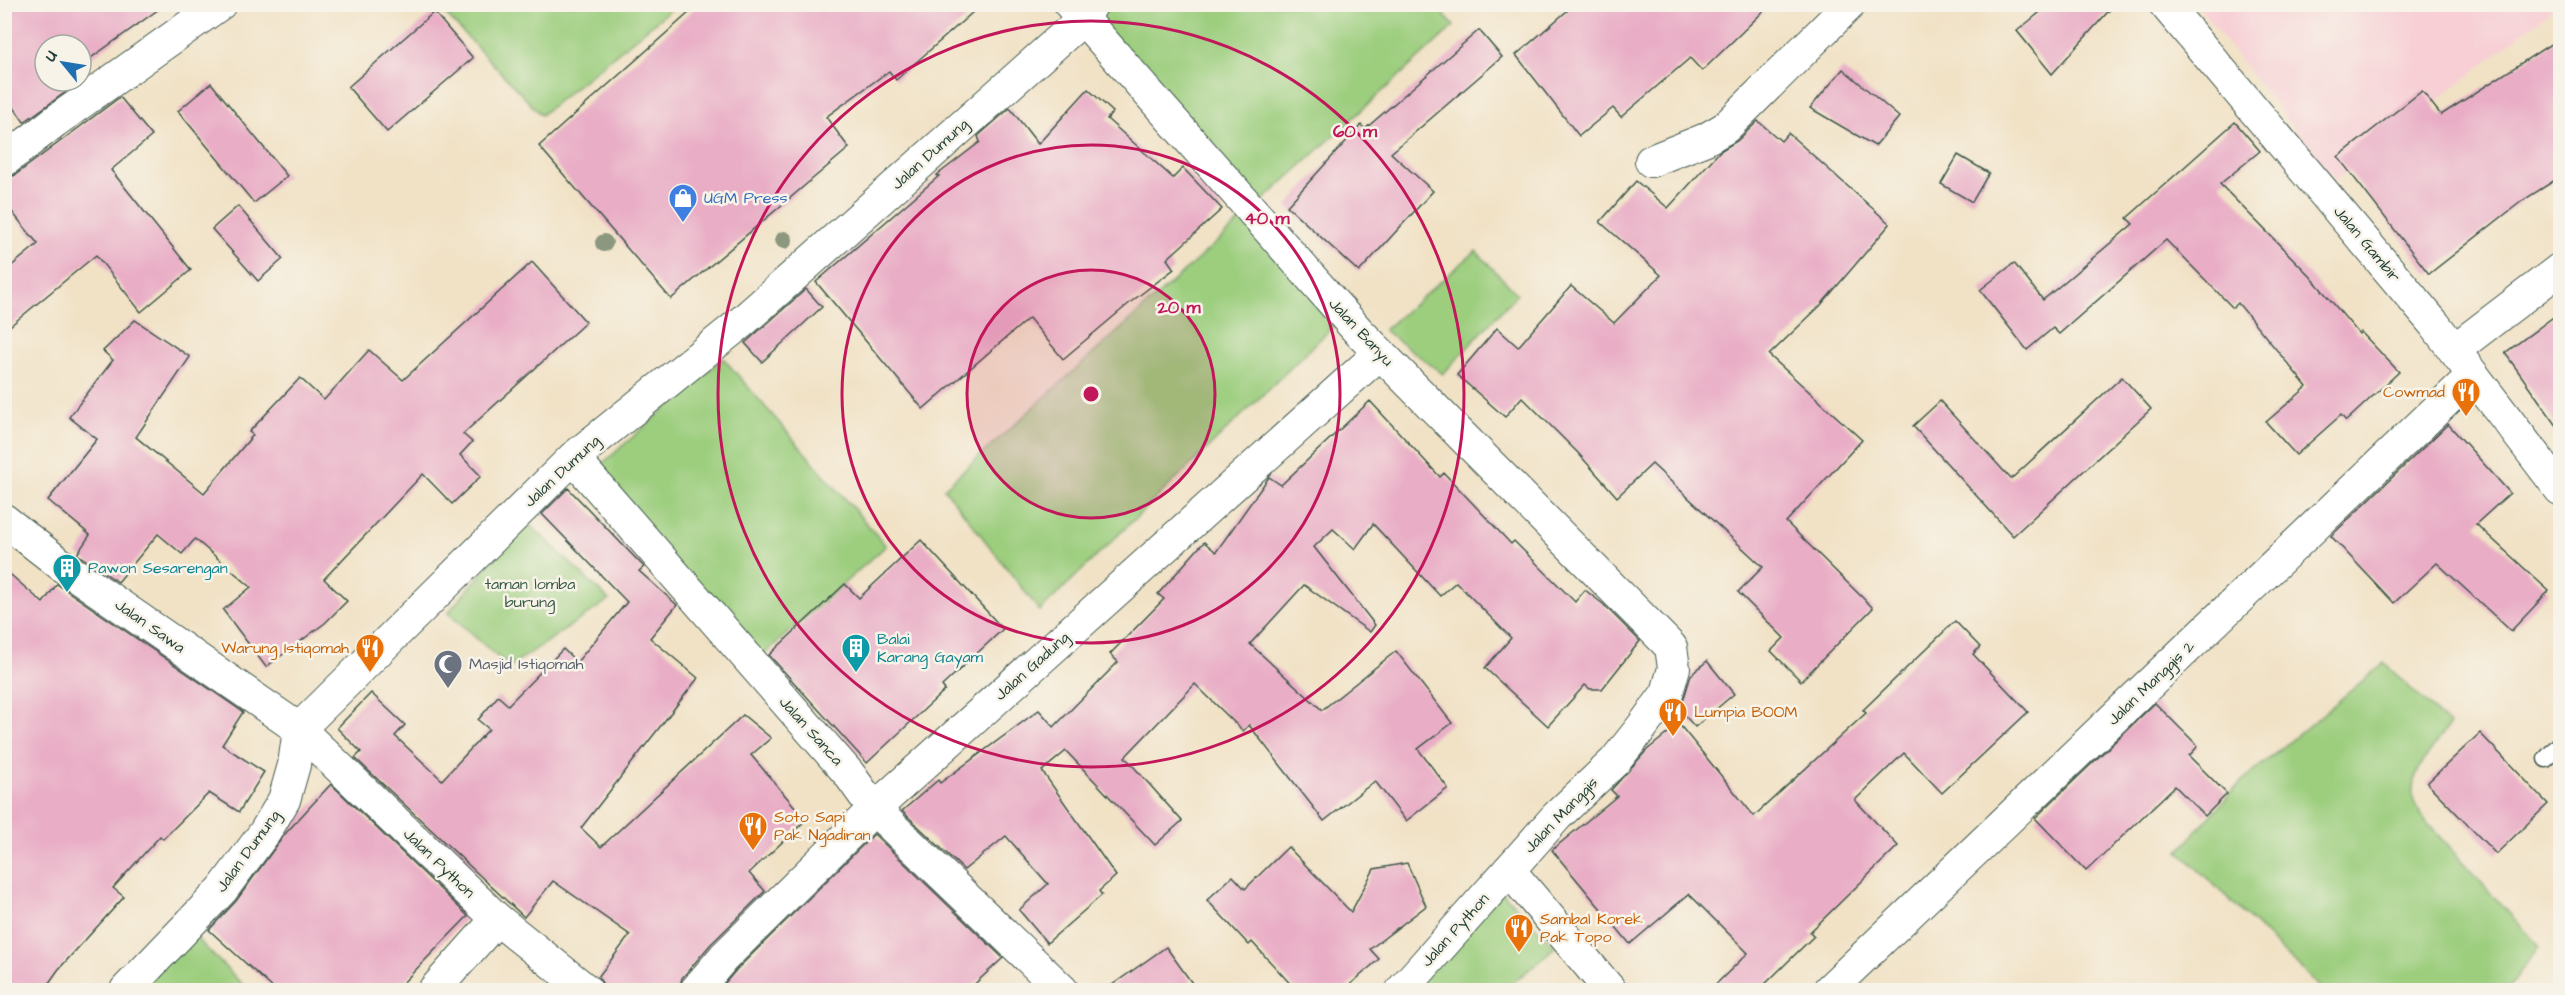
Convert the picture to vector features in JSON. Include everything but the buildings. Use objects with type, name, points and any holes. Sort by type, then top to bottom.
[{"type":"street","points":[[4,161],[220,4]]},
{"type":"street","points":[[1651,161],[1706,139],[1725,128],[1850,4]]},
{"type":"street","name":"Jalan Gambir","points":[[2165,4],[2454,350],[2560,489]]},
{"type":"street","name":"Jalan Banyu","points":[[1081,9],[1380,353],[1654,629]]},
{"type":"street","name":"Jalan Dumung","points":[[126,990],[222,890],[265,832],[284,800],[294,765],[299,729],[573,458],[743,321],[1081,9]]},
{"type":"street","points":[[2454,350],[2560,269]]},
{"type":"street","name":"Jalan Gadung","points":[[696,990],[724,957],[874,808],[1380,353]]},
{"type":"street","name":"Jalan Manggis 2","points":[[1829,990],[2472,376]]},
{"type":"street","name":"Jalan Sanca","points":[[573,458],[849,774],[874,808],[1062,990]]},
{"type":"street","name":"Jalan Sawa","points":[[4,520],[64,567],[299,729]]},
{"type":"street","name":"Jalan Manggis","points":[[1509,870],[1557,816],[1615,761],[1667,693],[1674,668],[1671,647],[1654,629]]},
{"type":"street","name":"Jalan Python","points":[[299,729],[497,919],[586,990]]},
{"type":"street","points":[[1509,870],[1610,990]]},
{"type":"street","name":"Jalan Python","points":[[1402,990],[1509,870]]},
{"type":"street","points":[[434,990],[497,919]]},
{"type":"lane","points":[[2546,759],[2560,744]]},
{"type":"shaded area","points":[[2197,5],[2558,5],[2335,181]]},
{"type":"green space","points":[[437,5],[676,5],[541,115]]},
{"type":"green space","points":[[1069,5],[1435,5],[1454,26],[1258,205]]},
{"type":"green space","points":[[1258,205],[1345,315],[1040,611],[944,488]]},
{"type":"green space","points":[[1476,251],[1517,294],[1443,374],[1384,330]]},
{"type":"green space","points":[[723,358],[886,546],[753,664],[595,470]]},
{"type":"green space","name":"taman lomba burung","points":[[526,521],[609,600],[509,667],[448,613]]},
{"type":"green space","points":[[2384,663],[2449,725],[2417,773],[2413,794],[2416,807],[2428,824],[2539,946],[2507,990],[2323,990],[2179,851],[2241,782]]},
{"type":"green space","points":[[1500,890],[1555,947],[1505,990],[1425,990],[1417,978]]},
{"type":"green space","points":[[191,933],[248,990],[138,990]]},
{"type":"place","name":"UGM Press","points":[[683,224]]},
{"type":"place","name":"Cowmad","points":[[2466,418]]},
{"type":"place","name":"Pawon Sesarengan","points":[[67,594]]},
{"type":"place","name":"Warung Istiqomah","points":[[370,674]]},
{"type":"place","name":"Balai Karang Gayam","points":[[856,674]]},
{"type":"place","name":"Masjid Istiqomah","points":[[448,690]]},
{"type":"place","name":"Lumpia BOOM","points":[[1673,738]]},
{"type":"place","name":"Soto Sapi Pak Ngadiran","points":[[753,852]]},
{"type":"place","name":"Sambal Korek Pak Topo","points":[[1519,954]]}]
